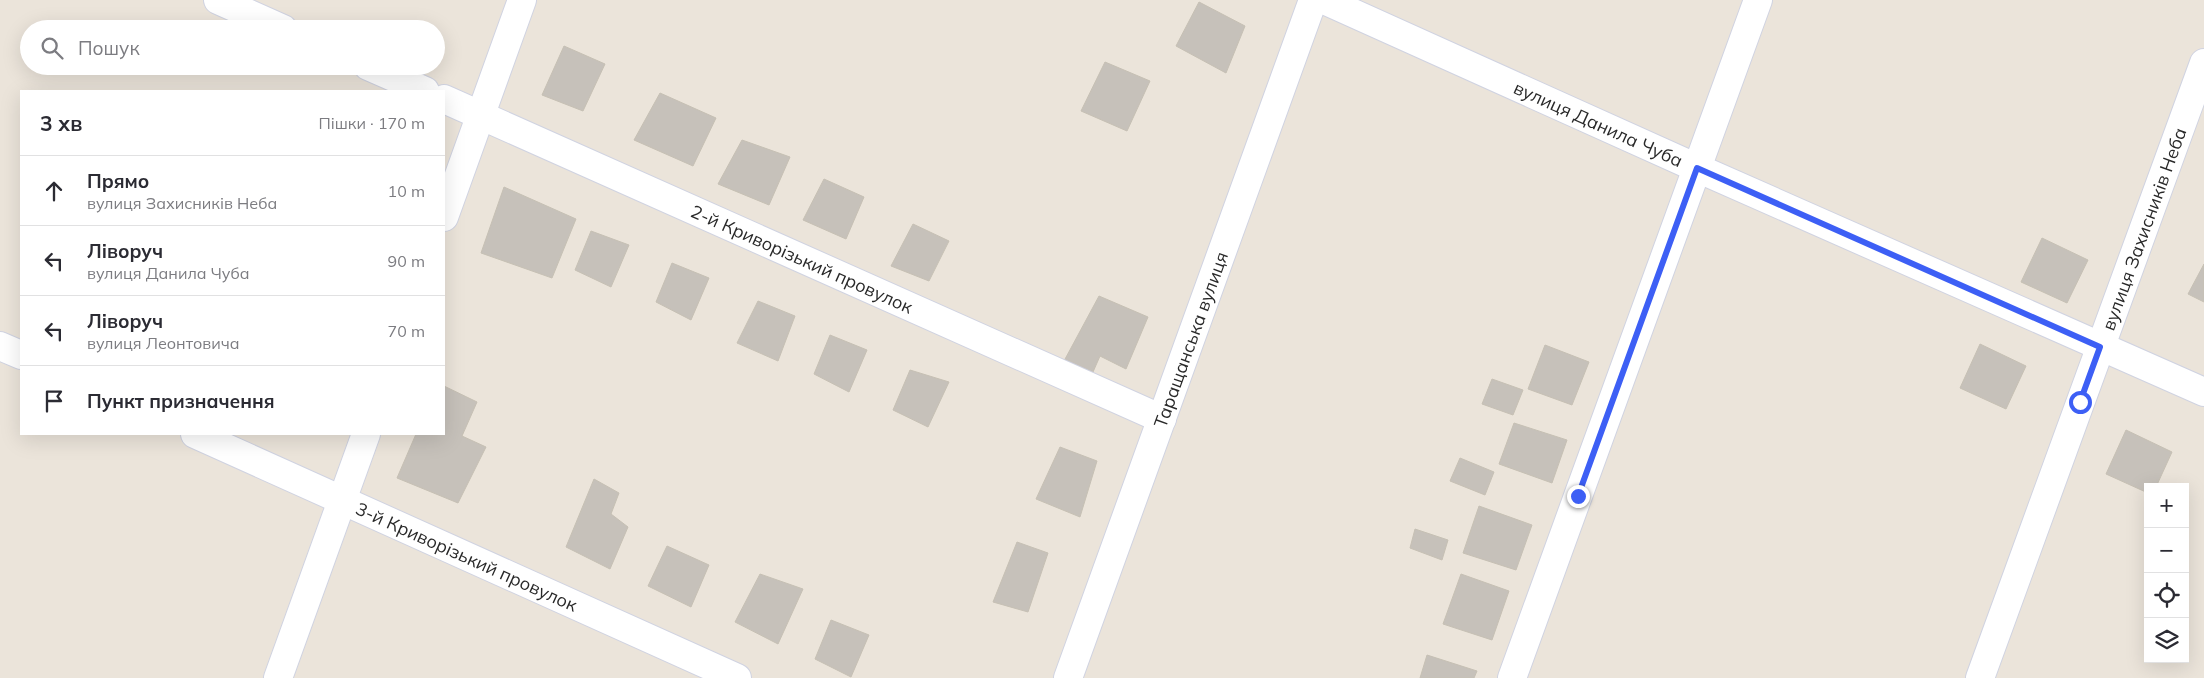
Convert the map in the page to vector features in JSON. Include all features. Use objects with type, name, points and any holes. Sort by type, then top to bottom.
[{"type":"street","points":[[218,0],[263,20]]},
{"type":"street","points":[[445,214],[522,0]]},
{"type":"street","name":"Таращанська вулиця","points":[[1068,678],[1313,0]]},
{"type":"street","name":"вулиця Данила Чуба","points":[[1324,0],[1697,168],[2204,392]]},
{"type":"street","points":[[1512,678],[1758,0]]},
{"type":"street","name":"вулиця Захисників Неба","points":[[1980,678],[2204,64]]},
{"type":"street","points":[[389,75],[423,90]]},
{"type":"street","name":"2-й Криворізький провулок","points":[[445,99],[1162,419]]},
{"type":"street","points":[[0,346],[20,356]]},
{"type":"street","name":"3-й Криворізький провулок","points":[[197,435],[737,678]]},
{"type":"street","points":[[278,678],[366,435]]},
{"type":"building","points":[[1199,2],[1245,26],[1226,73],[1176,46]]},
{"type":"building","points":[[564,46],[605,64],[583,111],[542,95]]},
{"type":"building","points":[[1105,62],[1150,81],[1127,131],[1081,111]]},
{"type":"building","points":[[660,93],[716,118],[693,166],[634,140]]},
{"type":"building","points":[[742,140],[790,157],[769,205],[718,184]]},
{"type":"building","points":[[824,179],[864,197],[846,239],[803,220]]},
{"type":"building","points":[[504,187],[576,219],[552,278],[481,253]]},
{"type":"building","points":[[913,224],[949,241],[929,281],[891,266]]},
{"type":"building","points":[[591,231],[629,245],[611,287],[575,270]]},
{"type":"building","points":[[2042,238],[2088,260],[2067,303],[2021,282]]},
{"type":"building","points":[[672,263],[709,278],[691,320],[656,302]]},
{"type":"building","points":[[2204,264],[2204,302],[2188,294]]},
{"type":"building","points":[[1099,296],[1148,317],[1126,369],[1100,356],[1093,372],[1064,361]]},
{"type":"building","points":[[758,301],[795,316],[778,361],[737,343]]},
{"type":"building","points":[[830,335],[867,350],[849,392],[814,374]]},
{"type":"building","points":[[1980,344],[2026,366],[2006,409],[1960,388]]},
{"type":"building","points":[[1545,345],[1589,362],[1572,405],[1528,389]]},
{"type":"building","points":[[910,370],[949,382],[928,427],[893,410]]},
{"type":"building","points":[[1492,379],[1523,390],[1513,415],[1482,404]]},
{"type":"building","points":[[445,386],[477,402],[462,436],[486,447],[458,503],[397,478],[416,435],[445,435]]},
{"type":"building","points":[[1514,423],[1567,440],[1552,483],[1499,464]]},
{"type":"building","points":[[2126,430],[2172,452],[2158,483],[2144,483],[2144,491],[2106,474]]},
{"type":"building","points":[[1060,447],[1097,461],[1080,517],[1036,499]]},
{"type":"building","points":[[1460,458],[1494,472],[1485,495],[1450,481]]},
{"type":"building","points":[[594,479],[619,493],[611,514],[628,527],[610,569],[566,547]]},
{"type":"building","points":[[1479,506],[1532,525],[1516,570],[1463,553]]},
{"type":"building","points":[[1415,529],[1448,540],[1442,560],[1410,548]]},
{"type":"building","points":[[1017,542],[1048,553],[1028,612],[993,602]]},
{"type":"building","points":[[667,546],[709,565],[691,607],[648,586]]},
{"type":"building","points":[[760,574],[803,589],[778,644],[735,622]]},
{"type":"building","points":[[1461,574],[1509,591],[1492,640],[1443,624]]},
{"type":"building","points":[[831,620],[869,635],[851,677],[815,659]]},
{"type":"building","points":[[1427,655],[1477,671],[1474,678],[1420,678]]},
{"type":"route","points":[[1578,496],[1697,168],[2100,347],[2080,402]]}]
